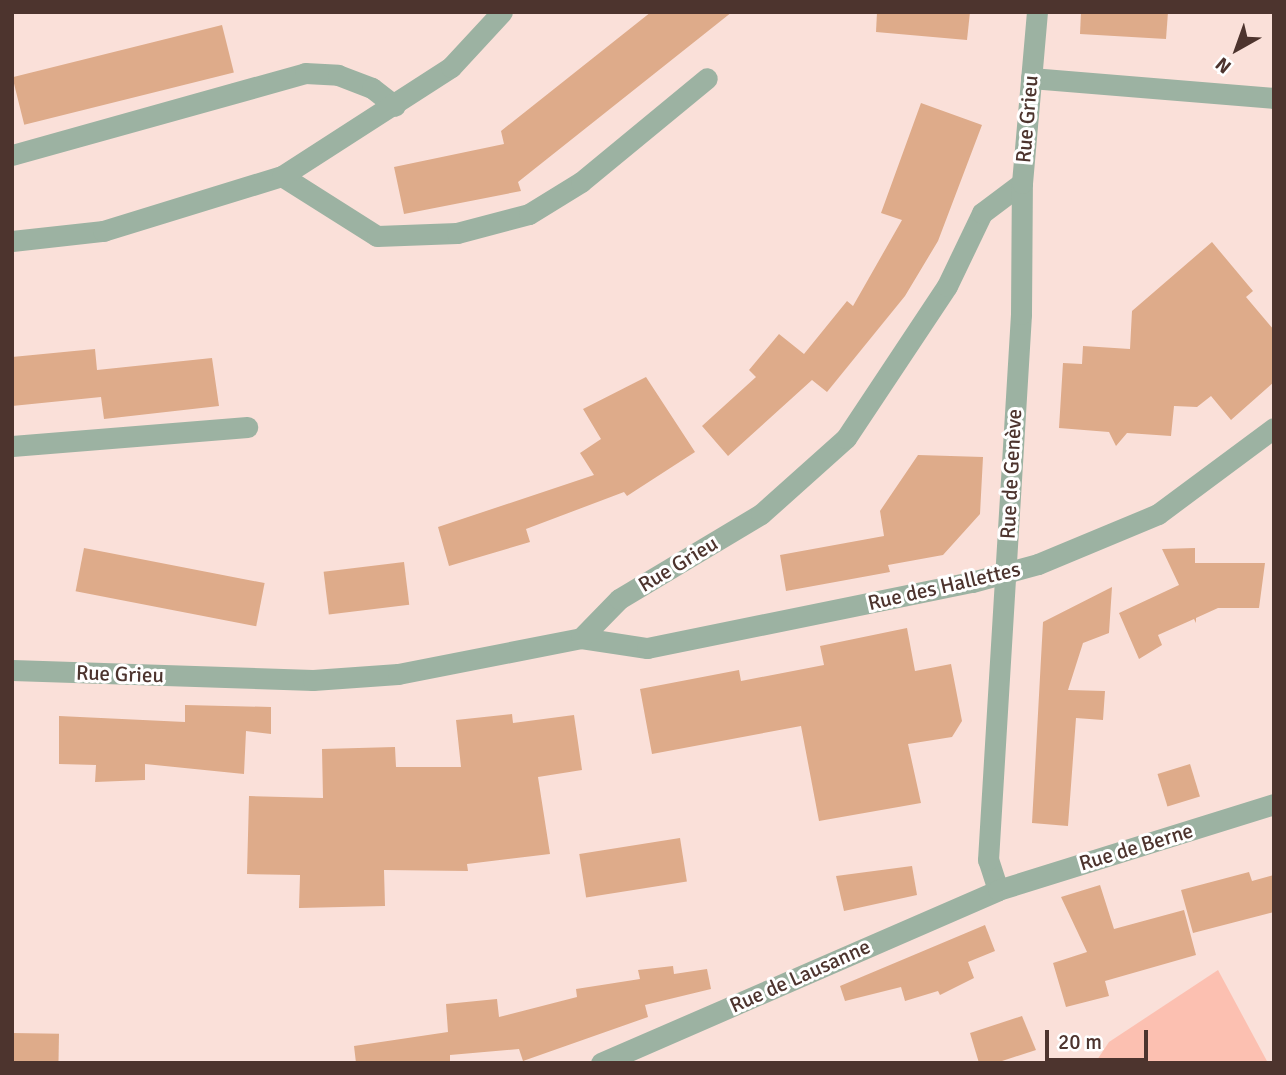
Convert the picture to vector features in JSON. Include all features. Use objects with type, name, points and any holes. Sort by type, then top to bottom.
[{"type":"street","points":[[12,241],[103,231],[282,176],[395,106],[451,66],[502,12]]},
{"type":"street","name":"Rue Grieu","points":[[12,670],[313,680],[398,674],[581,638],[619,599],[761,514],[846,438],[947,286],[982,213],[1022,183],[1037,12]]},
{"type":"street","points":[[12,155],[305,73],[338,75],[372,88],[395,106]]},
{"type":"street","points":[[282,176],[377,236],[457,233],[529,214],[581,182],[708,78]]},
{"type":"street","points":[[1031,78],[1274,97]]},
{"type":"street","name":"Rue de Genève","points":[[998,890],[988,860],[1021,314],[1022,183]]},
{"type":"street","points":[[12,446],[247,427]]},
{"type":"street","name":"Rue des Hallettes","points":[[581,638],[648,648],[1005,573],[1158,514],[1274,428]]},
{"type":"street","name":"Rue de Berne","points":[[998,890],[1274,804]]},
{"type":"street","name":"Rue de Lausanne","points":[[601,1063],[998,890]]},
{"type":"shaded area","points":[[1218,970],[1268,1063],[1095,1063],[1109,1042]]},
{"type":"building","points":[[651,12],[732,12],[518,182],[521,191],[404,214],[394,167],[504,144],[501,131]]},
{"type":"building","points":[[877,12],[970,12],[967,40],[876,32]]},
{"type":"building","points":[[1081,12],[1168,12],[1166,39],[1080,34]]},
{"type":"building","points":[[222,25],[234,73],[24,125],[12,77]]},
{"type":"building","points":[[921,103],[982,125],[938,241],[905,296],[827,392],[812,380],[728,456],[702,426],[756,377],[749,370],[779,334],[804,354],[847,301],[853,306],[902,220],[881,213]]},
{"type":"building","points":[[1212,242],[1253,291],[1246,297],[1274,330],[1274,382],[1231,420],[1211,396],[1197,407],[1174,406],[1171,436],[1127,433],[1116,446],[1109,432],[1059,428],[1063,363],[1082,364],[1083,346],[1130,349],[1132,311]]},
{"type":"building","points":[[95,349],[97,370],[212,358],[219,406],[104,419],[101,397],[12,406],[12,357]]},
{"type":"building","points":[[646,377],[695,452],[627,496],[624,492],[526,529],[530,542],[449,566],[438,527],[594,475],[580,453],[601,439],[583,409]]},
{"type":"building","points":[[918,455],[983,457],[980,514],[943,555],[888,565],[890,572],[786,591],[780,555],[884,536],[880,511]]},
{"type":"building","points":[[84,548],[265,583],[256,626],[76,591]]},
{"type":"building","points":[[1195,548],[1195,563],[1265,563],[1259,608],[1218,608],[1196,618],[1196,623],[1194,619],[1158,635],[1162,645],[1139,659],[1119,613],[1179,585],[1162,549]]},
{"type":"building","points":[[404,562],[409,605],[329,615],[324,572]]},
{"type":"building","points":[[1112,587],[1109,633],[1083,643],[1068,690],[1105,691],[1103,720],[1076,718],[1068,826],[1032,823],[1043,622]]},
{"type":"building","points":[[907,628],[915,671],[951,664],[962,721],[952,737],[908,744],[921,803],[819,821],[801,726],[652,754],[640,689],[739,670],[741,681],[824,665],[820,646]]},
{"type":"building","points":[[185,705],[271,707],[271,734],[246,731],[244,774],[145,764],[145,780],[95,782],[96,765],[59,764],[59,716],[185,722]]},
{"type":"building","points":[[512,714],[513,723],[574,715],[582,770],[538,777],[550,854],[467,864],[468,871],[384,870],[385,906],[299,908],[300,875],[247,874],[249,796],[323,798],[322,749],[395,747],[396,767],[461,767],[456,720]]},
{"type":"building","points":[[1190,764],[1200,797],[1167,806],[1157,774]]},
{"type":"building","points":[[680,838],[687,881],[586,897],[579,854]]},
{"type":"building","points":[[912,866],[917,895],[844,911],[836,876]]},
{"type":"building","points":[[1249,872],[1252,881],[1274,875],[1274,912],[1193,933],[1181,890]]},
{"type":"building","points":[[1100,885],[1114,929],[1184,910],[1196,955],[1105,981],[1109,996],[1066,1007],[1053,963],[1087,952],[1061,897]]},
{"type":"building","points":[[985,925],[995,951],[968,962],[974,978],[940,995],[938,991],[905,1001],[901,987],[845,1001],[840,986]]},
{"type":"building","points":[[673,966],[674,974],[707,969],[711,989],[645,1005],[648,1017],[523,1061],[519,1049],[450,1055],[450,1063],[356,1063],[354,1046],[448,1032],[446,1004],[497,999],[499,1017],[577,997],[576,989],[640,979],[638,970]]},
{"type":"building","points":[[1022,1016],[1036,1050],[996,1063],[979,1063],[970,1033]]},
{"type":"building","points":[[12,1033],[59,1034],[58,1063],[12,1063]]}]
